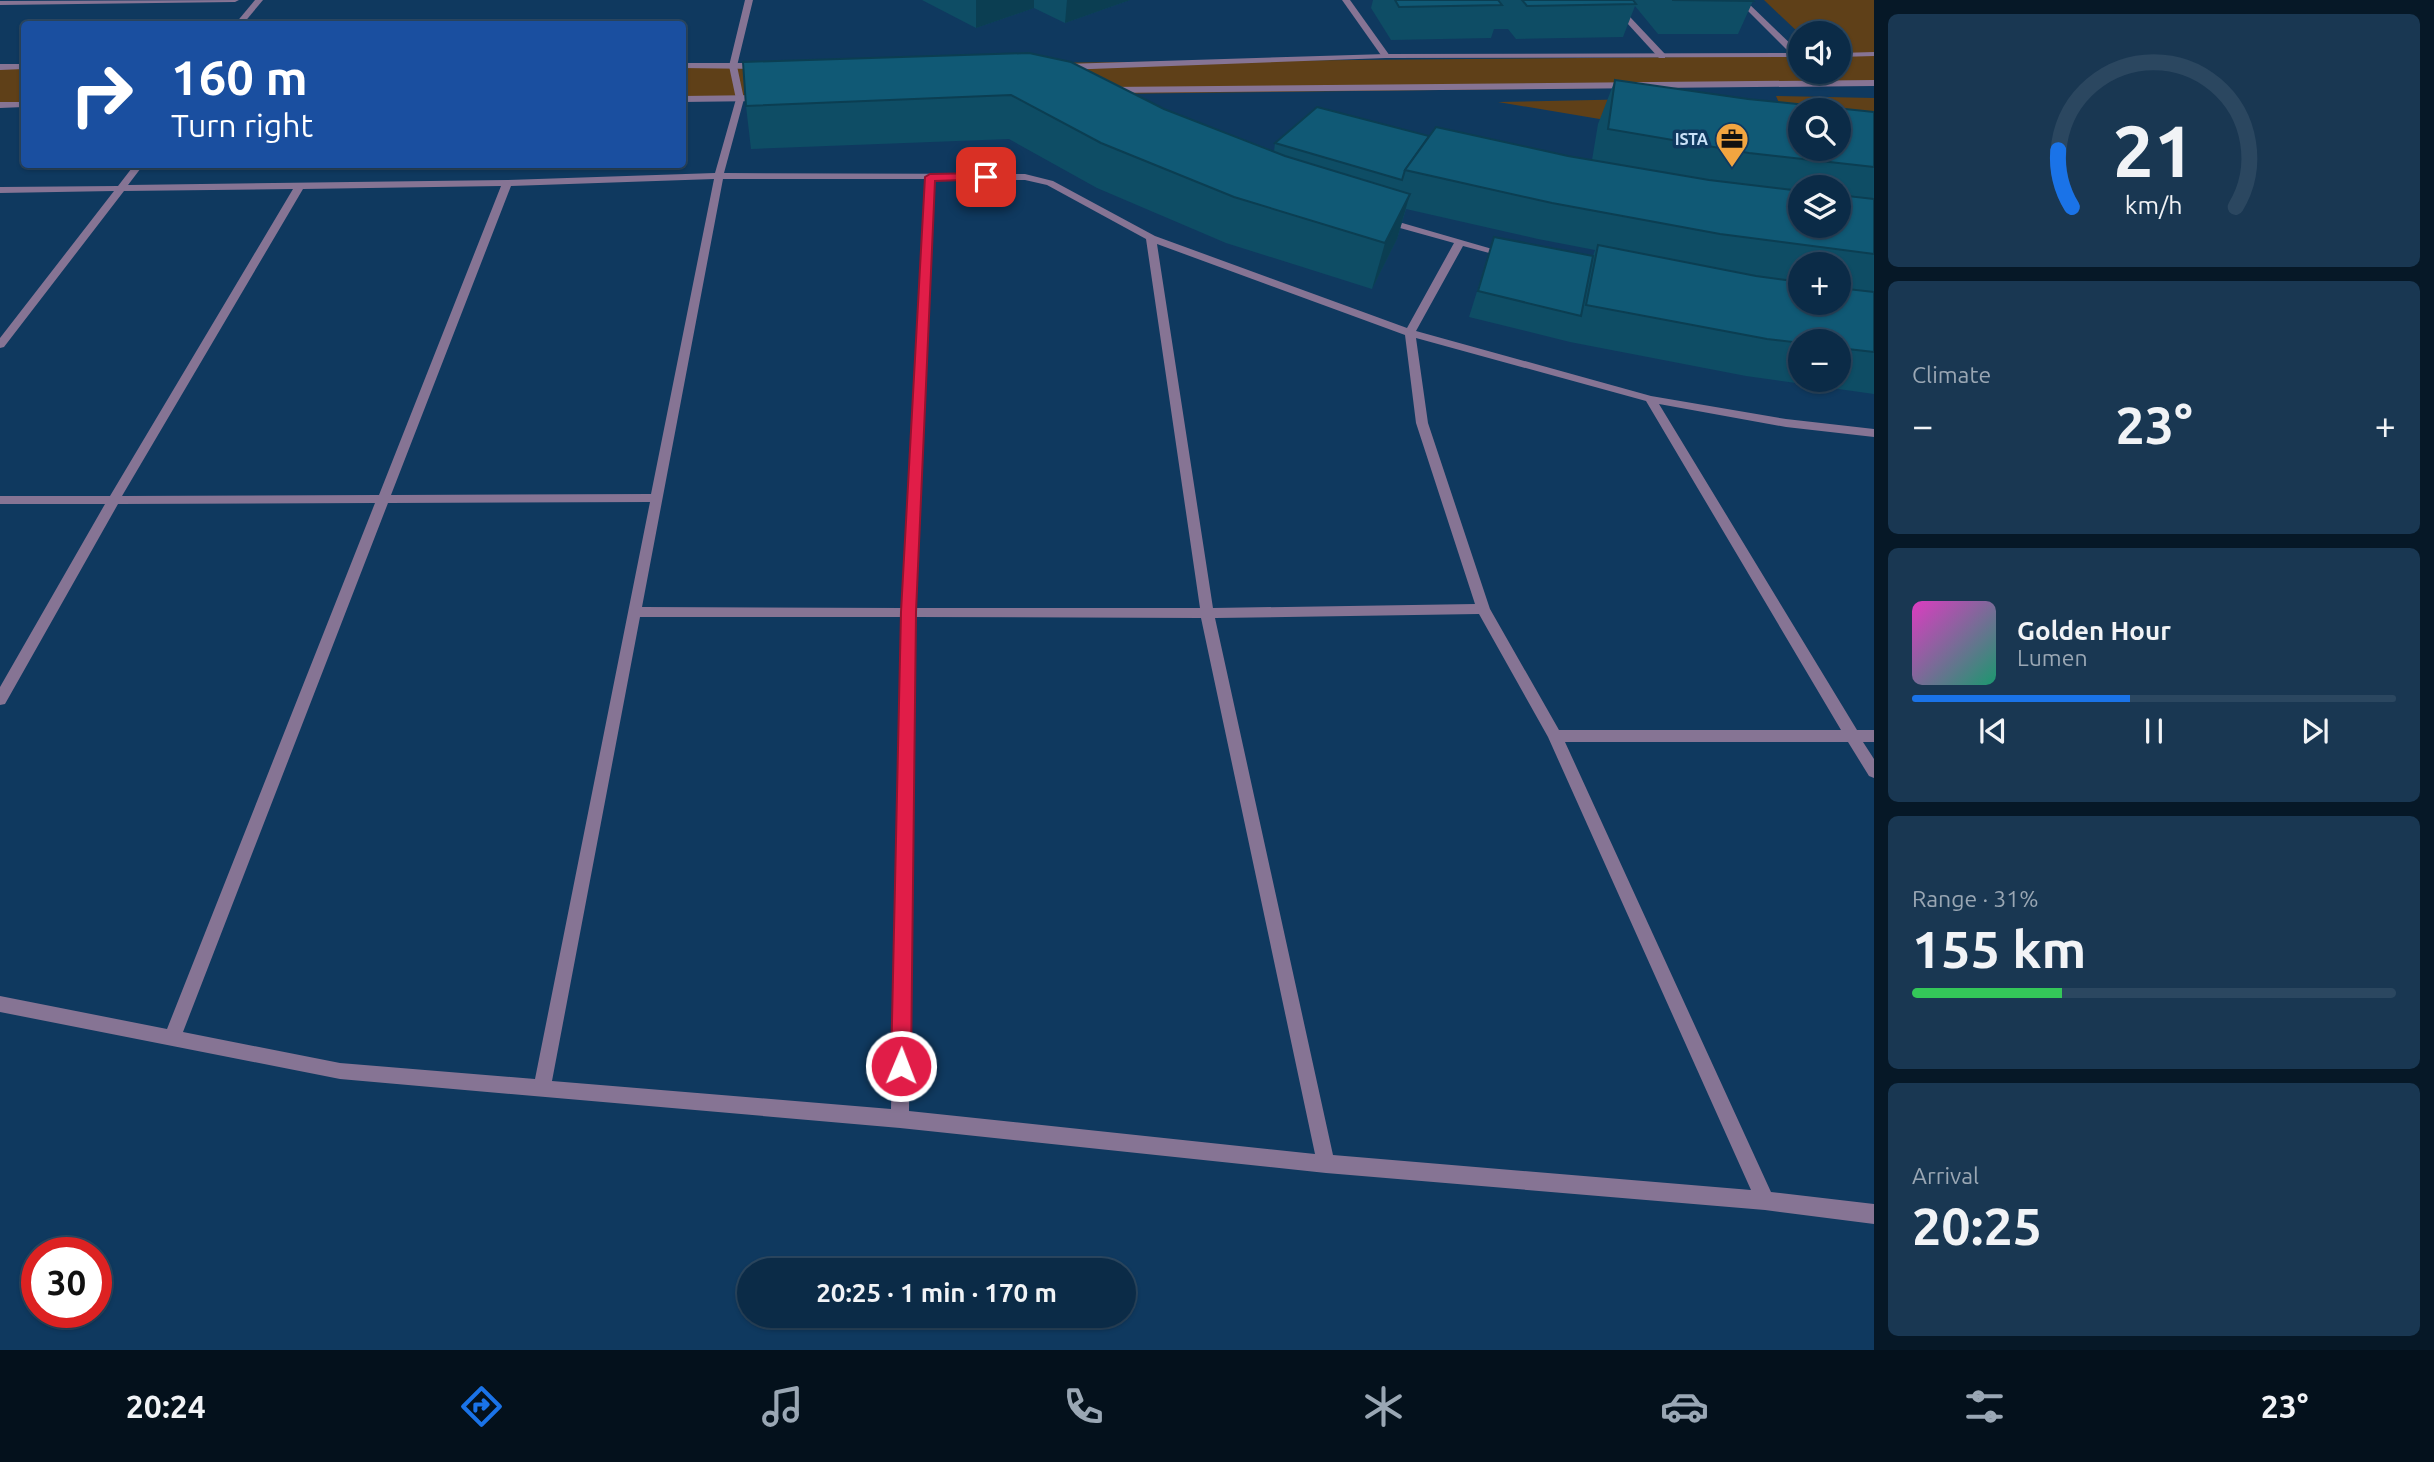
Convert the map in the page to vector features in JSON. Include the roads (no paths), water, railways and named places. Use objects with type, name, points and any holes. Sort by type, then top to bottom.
[{"type":"street","points":[[0,3],[235,0]]},
{"type":"street","points":[[242,21],[259,0]]},
{"type":"street","points":[[542,1088],[719,176],[740,99],[733,66],[749,0]]},
{"type":"street","points":[[1346,0],[1386,56]]},
{"type":"street","points":[[1610,0],[1662,56]]},
{"type":"street","points":[[1741,0],[1788,45]]},
{"type":"street","points":[[1851,55],[1874,54]]},
{"type":"street","points":[[1059,67],[1386,56],[1788,55]]},
{"type":"street","points":[[686,65],[770,66]]},
{"type":"street","points":[[0,67],[21,67]]},
{"type":"street","points":[[1086,67],[1091,79]]},
{"type":"street","points":[[1100,94],[1874,83]]},
{"type":"street","points":[[686,99],[768,98]]},
{"type":"street","points":[[0,105],[21,105]]},
{"type":"street","points":[[0,345],[137,168]]},
{"type":"street","points":[[0,190],[507,183],[719,176],[1025,177],[1050,183],[1152,237],[1410,333],[1650,399],[1786,423],[1874,433]]},
{"type":"street","points":[[900,1119],[908,612],[930,177]]},
{"type":"street","points":[[172,1038],[507,183]]},
{"type":"street","points":[[0,700],[114,499],[299,187]]},
{"type":"street","points":[[1369,217],[1524,259]]},
{"type":"street","points":[[1152,237],[1207,614],[1326,1164]]},
{"type":"street","points":[[1459,243],[1410,333],[1422,423],[1483,608],[1555,736],[1765,1200]]},
{"type":"street","points":[[1650,399],[1874,772]]},
{"type":"street","points":[[0,500],[657,498]]},
{"type":"street","points":[[634,611],[1207,614],[1483,608]]},
{"type":"street","points":[[1555,736],[1874,736]]},
{"type":"street","points":[[0,1004],[340,1071],[900,1119],[1326,1164],[1765,1200],[1874,1214]]},
{"type":"place","name":"ISTA","points":[[1732,169]]}]
